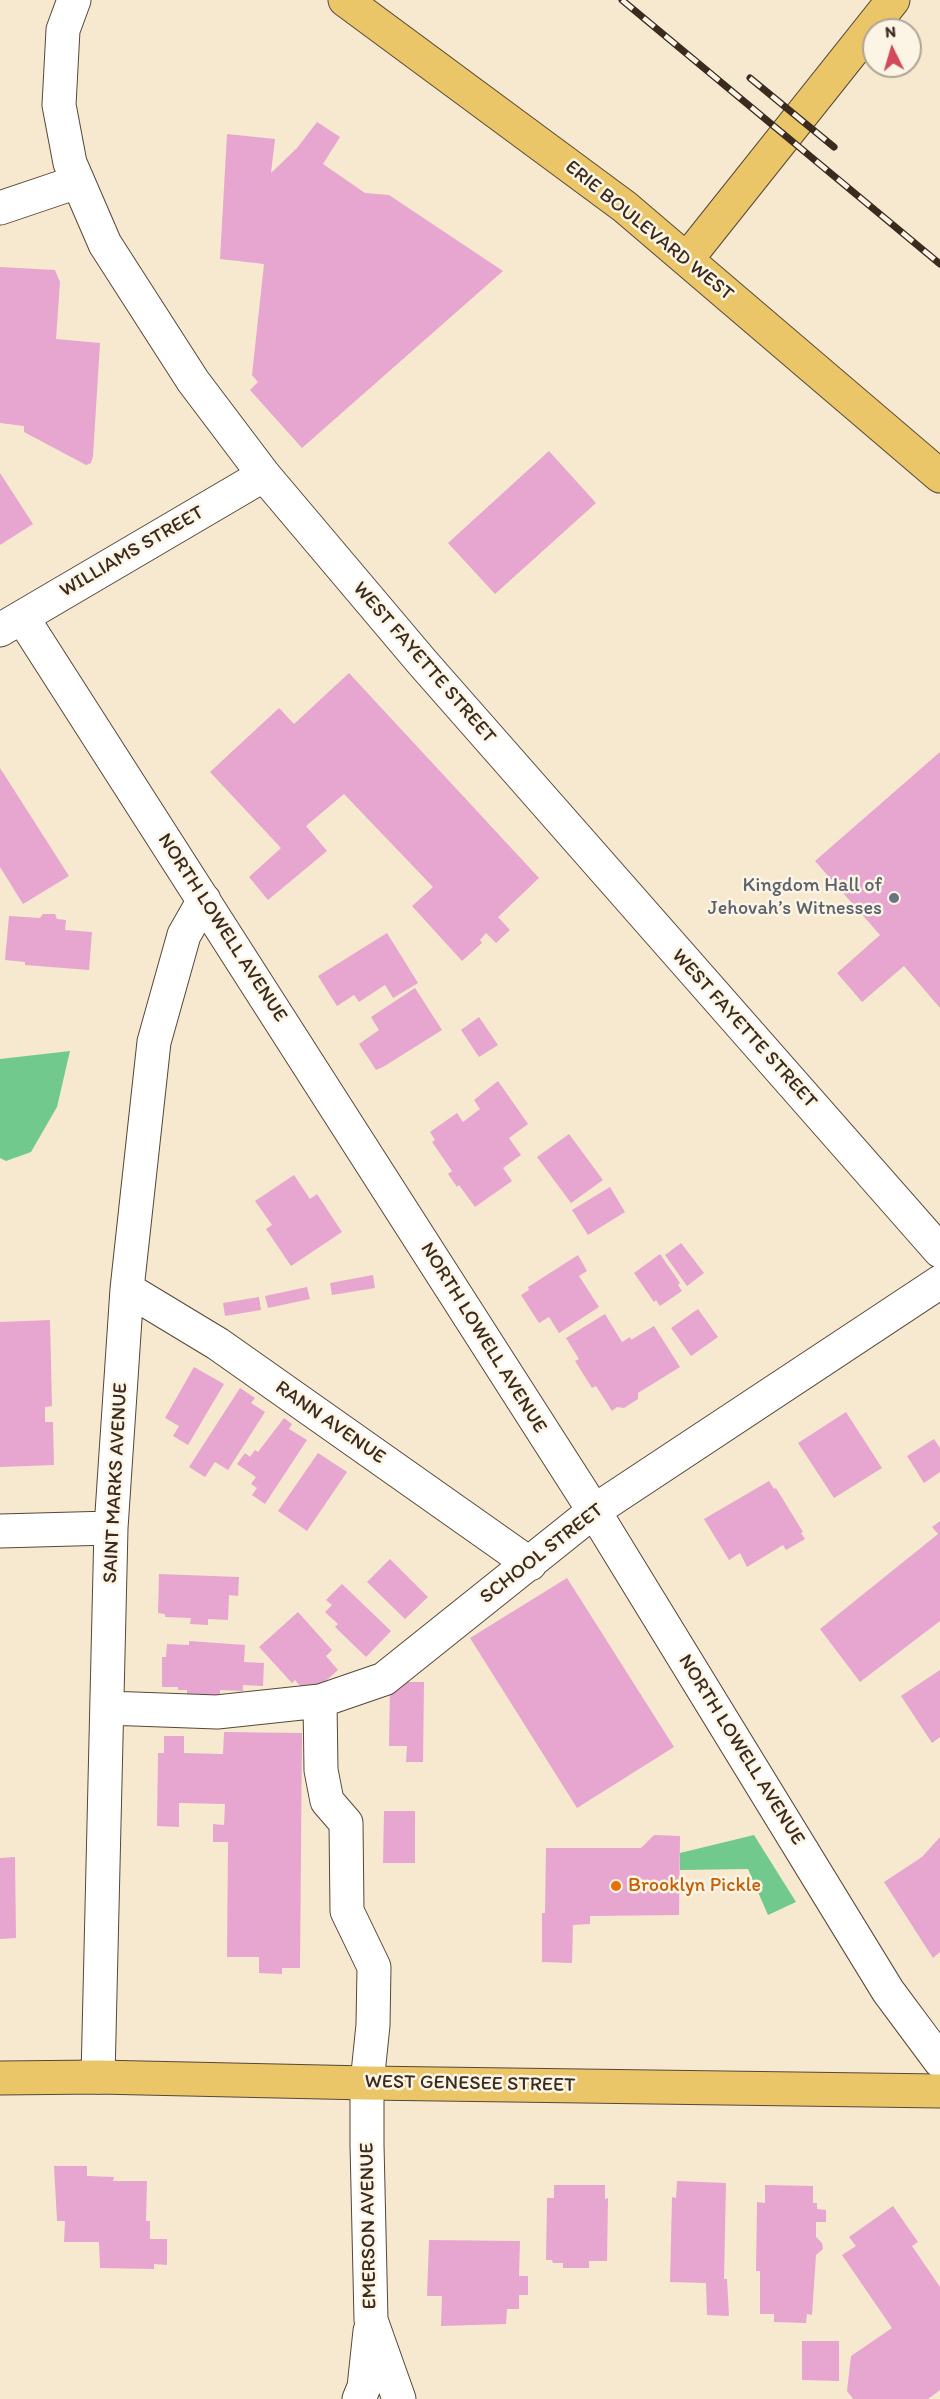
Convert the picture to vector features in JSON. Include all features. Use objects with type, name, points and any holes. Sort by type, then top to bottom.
[{"type":"main road","name":"ERIE BOULEVARD WEST","points":[[345,0],[625,207],[940,476]]},
{"type":"main road","points":[[687,259],[894,0]]},
{"type":"main road","name":"WEST GENESEE STREET","points":[[0,2078],[940,2091]]},
{"type":"street","name":"WEST FAYETTE STREET","points":[[74,0],[63,30],[59,105],[70,163],[105,244],[193,381],[264,474],[422,662],[940,1251]]},
{"type":"street","points":[[0,208],[77,182]]},
{"type":"street","name":"WILLIAMS STREET","points":[[11,624],[264,474]]},
{"type":"street","name":"NORTH LOWELL AVENUE","points":[[11,624],[204,900],[594,1511],[888,1991],[940,2061]]},
{"type":"street","name":"SAINT MARKS AVENUE","points":[[98,2078],[111,1528],[127,1289],[154,1042],[184,935],[204,900]]},
{"type":"street","name":"SCHOOL STREET","points":[[107,1708],[217,1712],[320,1701],[384,1679],[594,1511],[940,1282]]},
{"type":"street","name":"RANN AVENUE","points":[[127,1289],[218,1344],[530,1564]]},
{"type":"street","points":[[0,1530],[111,1528]]},
{"type":"street","name":"EMERSON AVENUE","points":[[320,1701],[321,1770],[327,1801],[346,1823],[347,1911],[374,1967],[373,2025],[367,2083],[371,2320],[399,2399]]},
{"type":"street","points":[[359,2399],[364,2387],[371,2320]]},
{"type":"green space","points":[[70,1051],[57,1107],[31,1152],[6,1161],[0,1158],[0,1059]]},
{"type":"green space","points":[[754,1835],[796,1902],[768,1915],[748,1869],[680,1870],[680,1853]]},
{"type":"building","points":[[317,122],[340,137],[323,164],[365,193],[389,195],[503,271],[302,448],[250,390],[258,382],[252,375],[264,264],[220,259],[227,134],[275,139],[271,173],[297,148]]},
{"type":"building","points":[[0,267],[55,270],[60,282],[56,339],[100,343],[91,463],[86,465],[24,432],[24,426],[0,423]]},
{"type":"building","points":[[549,451],[596,503],[495,594],[448,543]]},
{"type":"building","points":[[0,473],[33,524],[0,545]]},
{"type":"building","points":[[349,673],[539,878],[498,917],[510,930],[496,943],[486,933],[480,940],[482,943],[462,961],[412,906],[433,887],[344,794],[306,826],[327,851],[268,900],[249,877],[281,848],[210,772],[279,708],[294,724]]},
{"type":"building","name":"Kingdom Hall of Jehovah’s Witnesses","points":[[940,752],[940,1008],[904,966],[862,1002],[837,973],[880,935],[815,861]]},
{"type":"building","points":[[0,768],[69,876],[23,904],[0,867]]},
{"type":"building","points":[[43,914],[55,914],[57,919],[66,920],[65,930],[92,932],[89,970],[25,965],[25,962],[5,960],[9,916],[40,918]]},
{"type":"building","points":[[387,933],[418,983],[393,998],[385,985],[359,1002],[354,995],[337,1006],[318,976]]},
{"type":"building","points":[[415,988],[442,1030],[376,1070],[359,1044],[379,1030],[371,1017]]},
{"type":"building","points":[[479,1017],[498,1045],[479,1057],[461,1030]]},
{"type":"building","points":[[498,1081],[528,1124],[509,1138],[521,1155],[503,1168],[512,1181],[475,1207],[448,1174],[452,1171],[432,1142],[435,1140],[430,1132],[457,1113],[463,1122],[480,1109],[474,1100]]},
{"type":"building","points":[[569,1134],[603,1180],[571,1203],[537,1157]]},
{"type":"building","points":[[294,1175],[310,1199],[317,1194],[342,1232],[291,1266],[266,1229],[272,1225],[255,1201]]},
{"type":"building","points":[[610,1187],[625,1212],[588,1235],[572,1210]]},
{"type":"building","points":[[681,1243],[704,1273],[687,1286],[665,1255]]},
{"type":"building","points":[[660,1254],[680,1283],[678,1285],[682,1291],[660,1306],[656,1300],[654,1302],[634,1273]]},
{"type":"building","points":[[578,1255],[587,1271],[579,1276],[599,1307],[559,1333],[549,1317],[539,1323],[521,1295],[529,1290],[528,1287]]},
{"type":"building","points":[[373,1275],[375,1288],[332,1295],[330,1283]]},
{"type":"building","points":[[307,1287],[310,1299],[268,1308],[265,1296]]},
{"type":"building","points":[[259,1297],[261,1310],[225,1316],[223,1303]]},
{"type":"building","points":[[698,1309],[718,1337],[691,1356],[671,1328]]},
{"type":"building","points":[[605,1314],[622,1342],[630,1337],[631,1340],[654,1326],[680,1367],[638,1393],[638,1399],[624,1408],[617,1407],[612,1411],[596,1386],[592,1388],[575,1361],[579,1359],[566,1338]]},
{"type":"building","points":[[50,1320],[52,1406],[45,1407],[45,1422],[53,1422],[54,1465],[0,1467],[0,1322]]},
{"type":"building","points":[[194,1367],[224,1384],[188,1445],[173,1436],[179,1426],[165,1418]]},
{"type":"building","points":[[240,1388],[255,1398],[251,1403],[265,1412],[228,1470],[215,1462],[205,1477],[189,1467]]},
{"type":"building","points":[[846,1412],[882,1468],[834,1498],[798,1443]]},
{"type":"building","points":[[284,1418],[292,1424],[289,1429],[307,1440],[265,1504],[252,1495],[257,1488],[251,1484],[256,1477],[237,1464],[245,1453],[250,1457],[255,1450],[258,1452]]},
{"type":"building","points":[[934,1439],[940,1448],[940,1472],[924,1483],[907,1456]]},
{"type":"building","points":[[318,1453],[347,1472],[307,1531],[278,1511]]},
{"type":"building","points":[[769,1481],[774,1489],[776,1488],[805,1539],[786,1550],[783,1545],[747,1567],[740,1553],[729,1560],[704,1519]]},
{"type":"building","points":[[940,1521],[940,1621],[860,1682],[820,1629],[938,1534],[932,1527]]},
{"type":"building","points":[[390,1559],[428,1597],[405,1619],[367,1582]]},
{"type":"building","points":[[159,1574],[239,1577],[238,1596],[229,1595],[228,1620],[208,1619],[208,1625],[190,1624],[191,1618],[165,1617],[165,1614],[158,1613]]},
{"type":"building","points":[[567,1578],[674,1747],[577,1808],[470,1638]]},
{"type":"building","points":[[342,1584],[391,1631],[366,1657],[335,1627],[338,1624],[325,1612],[332,1605],[326,1600]]},
{"type":"building","points":[[298,1612],[332,1650],[326,1656],[338,1670],[309,1696],[295,1680],[292,1683],[259,1647]]},
{"type":"building","points":[[189,1641],[245,1645],[244,1662],[264,1663],[263,1686],[243,1685],[243,1691],[220,1690],[220,1697],[187,1696],[187,1690],[178,1690],[178,1687],[162,1687],[162,1657],[166,1657],[167,1644],[189,1645]]},
{"type":"building","points":[[940,1670],[940,1737],[932,1743],[901,1696]]},
{"type":"building","points":[[400,1682],[424,1682],[423,1762],[406,1762],[407,1746],[389,1746],[390,1686]]},
{"type":"building","points":[[224,1732],[302,1733],[300,1968],[282,1968],[282,1974],[259,1973],[259,1957],[227,1957],[228,1842],[213,1842],[213,1824],[224,1825],[225,1804],[179,1803],[179,1827],[157,1826],[158,1753],[164,1753],[164,1736],[184,1736],[184,1753],[223,1754]]},
{"type":"building","points":[[384,1811],[415,1811],[415,1863],[383,1863]]},
{"type":"building","points":[[654,1835],[680,1836],[679,1915],[590,1916],[590,1924],[573,1925],[572,1963],[542,1962],[546,1848],[641,1848]]},
{"type":"building","points":[[940,1837],[940,1952],[933,1958],[884,1882],[922,1857]]},
{"type":"building","points":[[15,1857],[16,1938],[0,1939],[0,1858]]},
{"type":"building","points":[[54,2166],[87,2166],[87,2176],[114,2177],[113,2181],[147,2181],[146,2221],[150,2221],[150,2239],[167,2239],[167,2265],[154,2264],[154,2269],[100,2268],[99,2242],[64,2242],[65,2221],[57,2221]]},
{"type":"building","points":[[677,2181],[726,2183],[724,2279],[727,2279],[729,2316],[707,2315],[706,2283],[670,2282],[672,2197],[676,2198]]},
{"type":"building","points":[[554,2185],[605,2185],[605,2199],[608,2198],[607,2261],[589,2261],[589,2268],[563,2268],[563,2263],[546,2260],[547,2198],[554,2198]]},
{"type":"building","points":[[765,2185],[813,2186],[813,2203],[817,2203],[817,2209],[826,2210],[826,2222],[816,2222],[816,2237],[822,2243],[823,2249],[816,2255],[812,2315],[807,2314],[806,2323],[774,2322],[774,2314],[760,2314],[760,2271],[756,2271],[757,2202],[765,2203]]},
{"type":"building","points":[[893,2206],[918,2242],[912,2246],[940,2287],[940,2390],[928,2399],[853,2399],[847,2391],[851,2356],[892,2328],[842,2255],[856,2246],[849,2237]]},
{"type":"building","points":[[429,2240],[520,2241],[519,2276],[528,2276],[528,2295],[519,2295],[519,2309],[507,2309],[506,2324],[441,2326],[442,2296],[427,2296]]},
{"type":"building","points":[[802,2341],[839,2341],[839,2381],[802,2380]]},
{"type":"railway","points":[[622,0],[940,264]]},
{"type":"railway","points":[[750,78],[834,147]]},
{"type":"place","name":"Kingdom Hall of Jehovah’s Witnesses","points":[[894,898]]},
{"type":"place","name":"Brooklyn Pickle","points":[[616,1886]]}]
